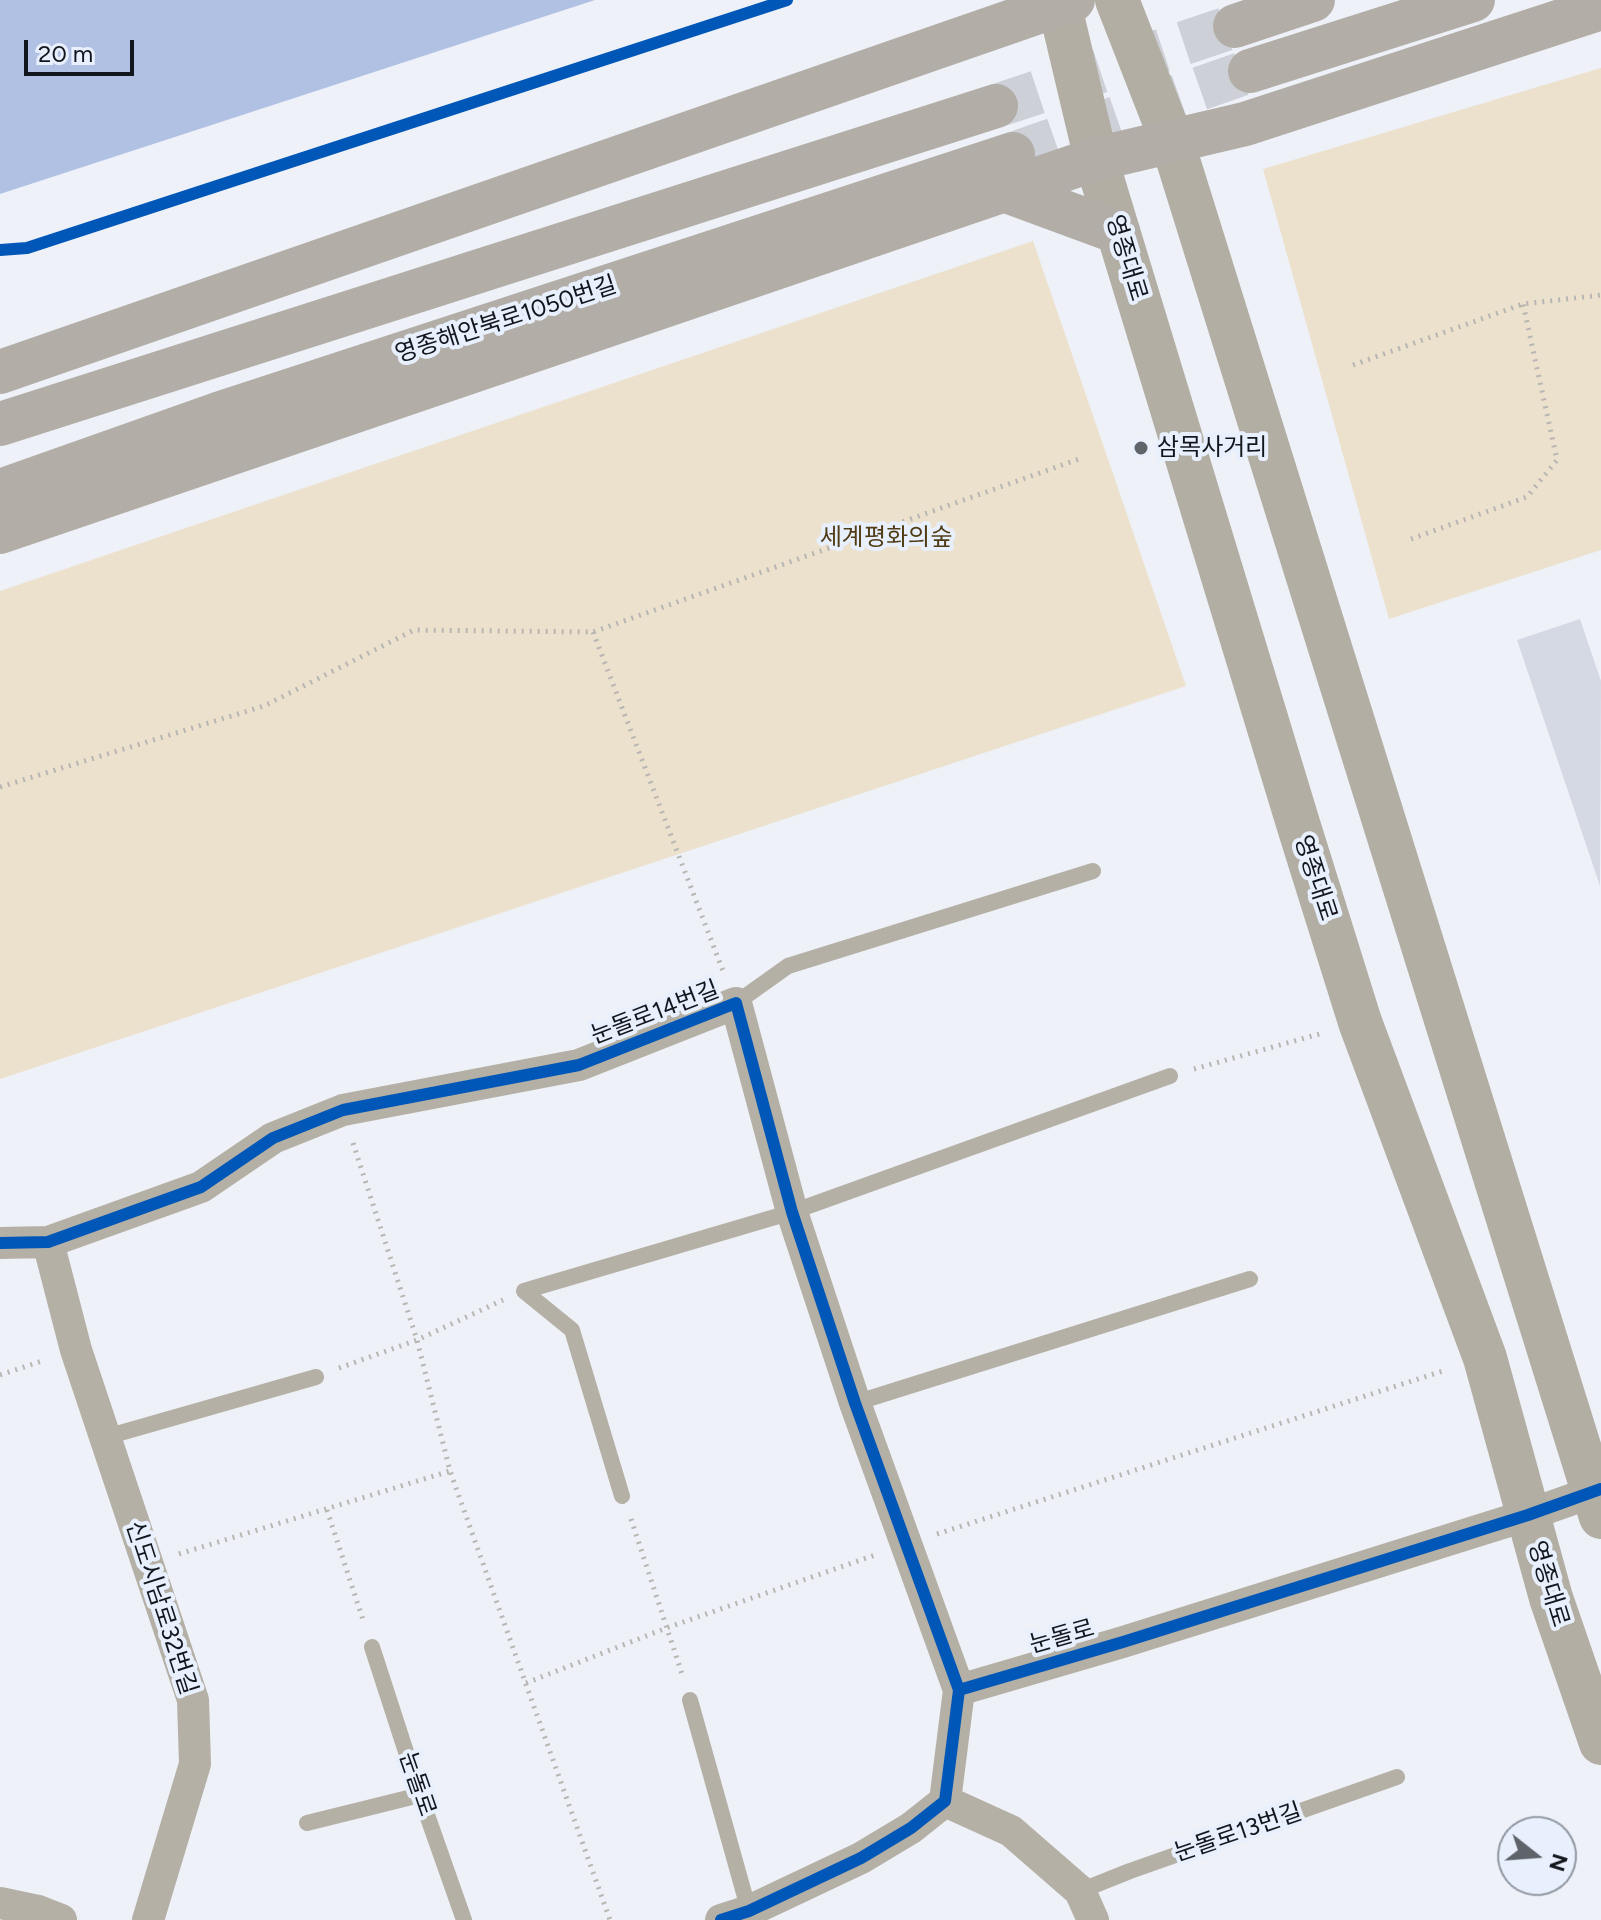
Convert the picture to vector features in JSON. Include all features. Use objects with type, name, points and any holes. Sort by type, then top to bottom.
[{"type":"highway","points":[[1235,26],[1313,0]]},
{"type":"highway","points":[[1250,71],[1473,0]]},
{"type":"highway","points":[[0,372],[1064,1]]},
{"type":"highway","points":[[0,532],[1009,172],[1096,159],[1245,124],[1601,8]]},
{"type":"highway","points":[[0,424],[996,106]]},
{"type":"highway","points":[[1009,172],[1118,232]]},
{"type":"highway","name":"영종해안북로1050번길","points":[[0,491],[218,414],[1009,172]]},
{"type":"main road","points":[[1117,0],[1172,141],[1598,1499]]},
{"type":"main road","name":"영종대로","points":[[1064,1],[1096,159],[1360,1022],[1485,1358],[1551,1598],[1601,1743]]},
{"type":"street","name":"눈돌로14번길","points":[[0,1243],[48,1242],[201,1187],[273,1138],[343,1110],[579,1065],[736,1003],[792,1212],[855,1403],[959,1690]]},
{"type":"street","name":"신도시남로32번길","points":[[48,1242],[76,1350],[193,1700],[195,1764],[148,1920]]},
{"type":"street","name":"눈돌로","points":[[959,1690],[1528,1515],[1598,1499]]},
{"type":"street","points":[[735,1916],[861,1858],[911,1828],[945,1801],[959,1690]]},
{"type":"street","points":[[945,1801],[1011,1831],[1080,1891],[1093,1920]]},
{"type":"street","points":[[0,1903],[38,1911],[61,1920]]},
{"type":"lane","name":"눈돌로14번길","points":[[736,1003],[788,966],[1093,871]]},
{"type":"lane","points":[[524,1291],[792,1212],[1170,1076]]},
{"type":"lane","points":[[855,1403],[1250,1279]]},
{"type":"lane","points":[[524,1291],[572,1330],[622,1496]]},
{"type":"lane","points":[[106,1437],[316,1377]]},
{"type":"lane","name":"눈돌로","points":[[372,1647],[464,1920]]},
{"type":"lane","points":[[690,1700],[735,1916]]},
{"type":"lane","name":"눈돌로13번길","points":[[1080,1891],[1397,1777]]},
{"type":"lane","points":[[307,1823],[420,1795]]},
{"type":"path","points":[[1353,365],[1523,304],[1601,295]]},
{"type":"path","points":[[1411,539],[1527,497],[1557,460],[1523,304]]},
{"type":"path","points":[[0,787],[264,706],[414,630],[593,632],[1079,459]]},
{"type":"path","points":[[593,632],[736,1003]]},
{"type":"path","points":[[1170,1076],[1360,1022]]},
{"type":"path","points":[[343,1110],[417,1340],[450,1471],[610,1920]]},
{"type":"path","points":[[316,1377],[417,1340],[524,1291]]},
{"type":"path","points":[[0,1375],[76,1350]]},
{"type":"path","points":[[526,1683],[669,1627],[905,1544],[1485,1358]]},
{"type":"path","points":[[147,1564],[450,1471]]},
{"type":"path","points":[[622,1496],[669,1627],[690,1700]]},
{"type":"path","points":[[327,1510],[372,1647]]},
{"type":"green space","points":[[1601,68],[1601,550],[1389,619],[1263,169]]},
{"type":"green space","name":"세계평화의숲","points":[[1033,241],[1186,686],[0,1079],[0,591]]},
{"type":"water","points":[[0,0],[595,0],[0,194]]},
{"type":"building","points":[[1580,619],[1601,681],[1600,886],[1517,640]]},
{"type":"tunnel","points":[[996,106],[1235,26]]},
{"type":"tunnel","points":[[1013,154],[1250,71]]},
{"type":"cycle path","points":[[0,250],[27,248],[787,0]]},
{"type":"cycle path","points":[[0,1243],[48,1242],[201,1187],[273,1138],[343,1110],[579,1065],[736,1003],[792,1212],[855,1403],[959,1690]]},
{"type":"cycle path","points":[[721,1920],[749,1911],[861,1858],[911,1828],[945,1801],[959,1690],[1123,1642],[1528,1515],[1601,1489]]},
{"type":"place","name":"삼목사거리","points":[[1141,448]]}]
